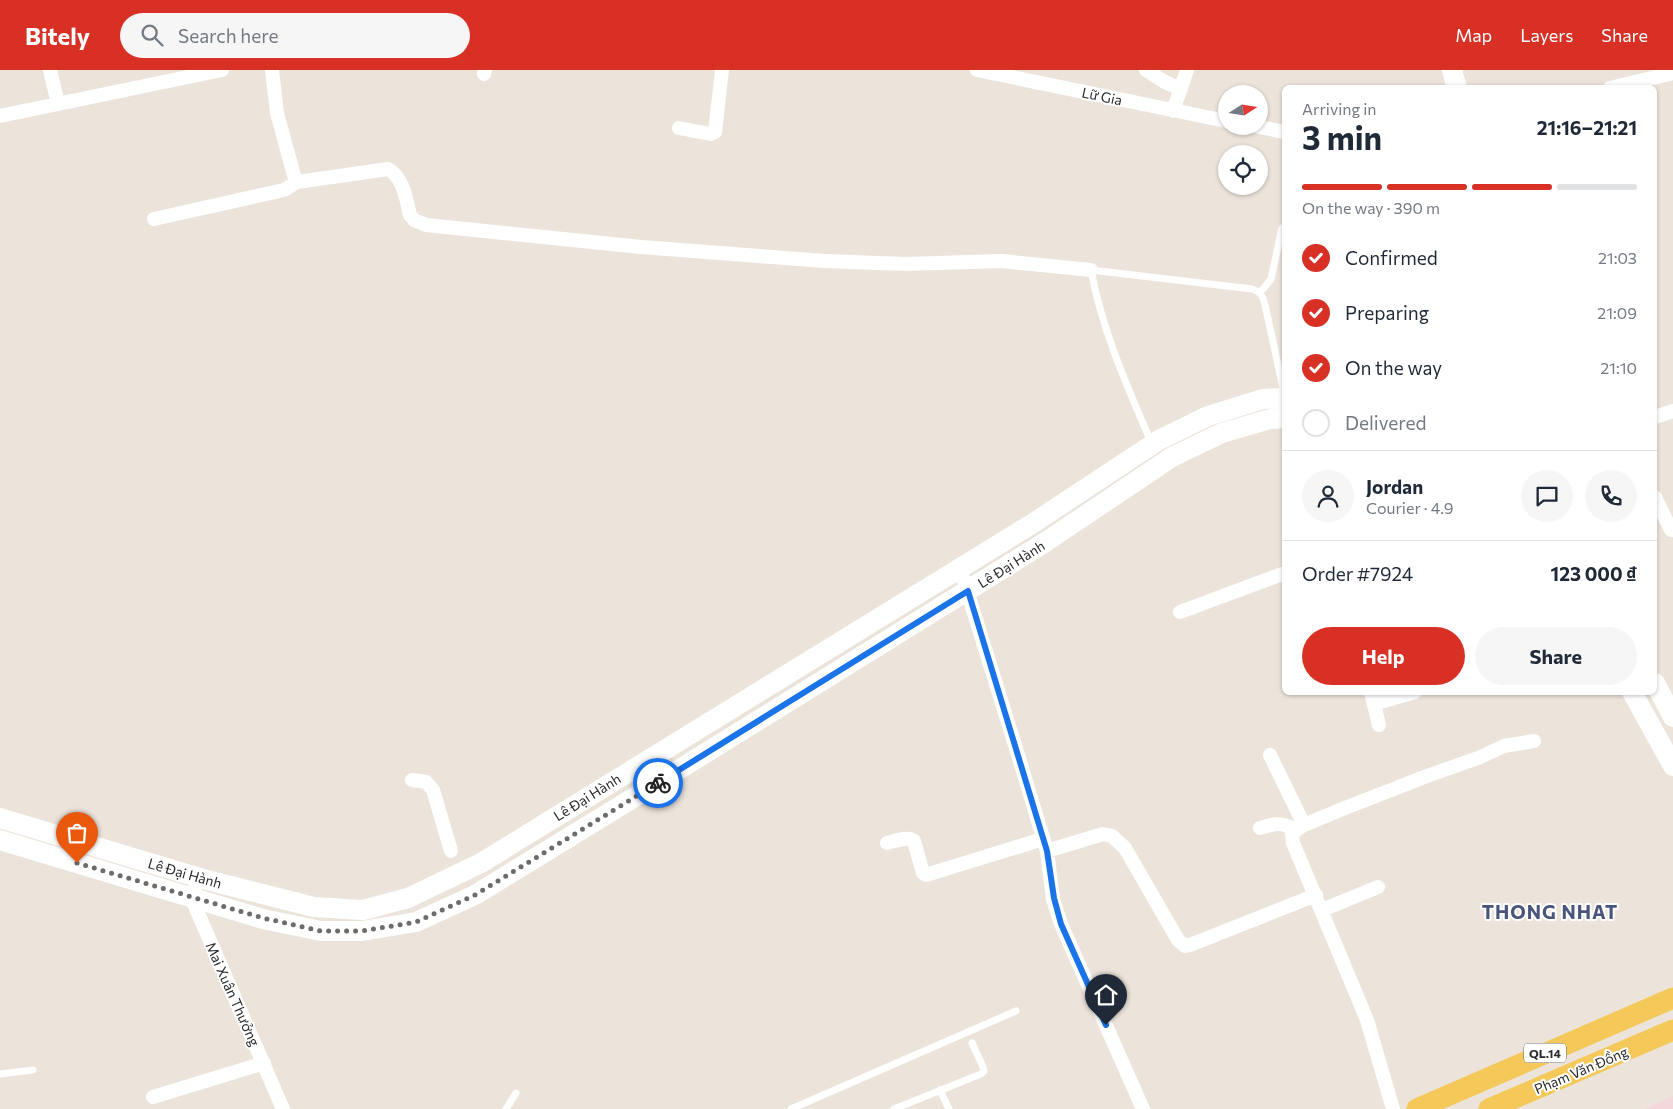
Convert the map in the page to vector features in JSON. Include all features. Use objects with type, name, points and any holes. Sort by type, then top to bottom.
[{"type":"main road","points":[[1452,70],[1456,85]]},
{"type":"main road","name":"Lê Đại Hành","points":[[0,818],[199,878],[314,907],[363,910],[408,898],[481,863],[1035,522],[1152,445],[1208,416],[1263,399],[1282,398]]},
{"type":"main road","name":"Lê Đại Hành","points":[[0,840],[263,918],[321,931],[362,931],[416,922],[475,895],[968,591],[1044,543],[1172,457],[1222,433],[1270,419],[1282,418]]},
{"type":"main road","points":[[1657,687],[1673,717]]},
{"type":"main road","points":[[1634,695],[1673,766]]},
{"type":"main road","name":"QL.14","points":[[1417,1109],[1673,998]]},
{"type":"main road","name":"Phạm Văn Đồng","points":[[1489,1109],[1673,1030]]},
{"type":"street","points":[[50,70],[58,104]]},
{"type":"street","points":[[0,116],[222,70]]},
{"type":"street","points":[[272,70],[277,113],[297,182]]},
{"type":"street","points":[[679,128],[710,134],[715,132],[722,70]]},
{"type":"street","name":"Lữ Gia","points":[[977,70],[1218,119]]},
{"type":"street","points":[[1146,70],[1181,89]]},
{"type":"street","points":[[1173,111],[1187,70]]},
{"type":"street","points":[[1623,85],[1673,73]]},
{"type":"street","points":[[1268,129],[1282,131]]},
{"type":"street","points":[[154,219],[284,190],[297,182],[388,170],[399,178],[410,215],[414,220],[426,226],[641,247],[825,261],[905,264],[1002,261],[1091,270]]},
{"type":"street","points":[[1657,416],[1673,411]]},
{"type":"street","points":[[1657,501],[1671,530]]},
{"type":"street","points":[[960,568],[1020,758],[1045,845],[1054,898],[1061,924],[1144,1109]]},
{"type":"street","points":[[1180,612],[1282,574]]},
{"type":"street","points":[[1379,725],[1372,698],[1394,695]]},
{"type":"street","points":[[1393,1109],[1371,1032],[1293,843],[1292,834],[1300,828],[1345,808],[1478,758],[1504,746],[1534,741]]},
{"type":"street","points":[[1270,755],[1300,828]]},
{"type":"street","points":[[412,780],[426,782],[433,790],[451,851]]},
{"type":"street","points":[[1260,828],[1275,823],[1300,828]]},
{"type":"street","points":[[887,843],[912,839],[923,873],[926,875],[1045,845],[1103,834],[1112,836],[1125,848],[1178,940],[1185,946],[1316,895]]},
{"type":"street","points":[[192,897],[199,878]]},
{"type":"street","points":[[1322,910],[1378,887]]},
{"type":"street","name":"Mai Xuân Thưởng","points":[[192,897],[283,1109]]},
{"type":"street","points":[[153,1098],[264,1063]]},
{"type":"lane","points":[[1259,292],[1272,279],[1282,228]]},
{"type":"lane","points":[[1152,445],[1118,364],[1104,324],[1096,299],[1091,270],[1252,289],[1259,292],[1265,305],[1282,384]]},
{"type":"lane","points":[[791,1109],[1016,1011]]},
{"type":"lane","points":[[894,1109],[981,1074],[984,1070],[972,1042]]},
{"type":"lane","points":[[0,1074],[33,1070]]},
{"type":"lane","points":[[940,1090],[949,1109]]},
{"type":"lane","points":[[506,1109],[516,1093]]},
{"type":"shaded area","points":[[1673,1096],[1673,1109],[1644,1109]]},
{"type":"way so far","points":[[77,863],[263,918],[321,931],[362,931],[416,922],[475,895],[658,783]]},
{"type":"district","name":"THONG NHAT","points":[[1550,911]]},
{"type":"route","points":[[658,783],[968,591],[1047,851],[1054,898],[1061,924],[1106,1025]]}]
